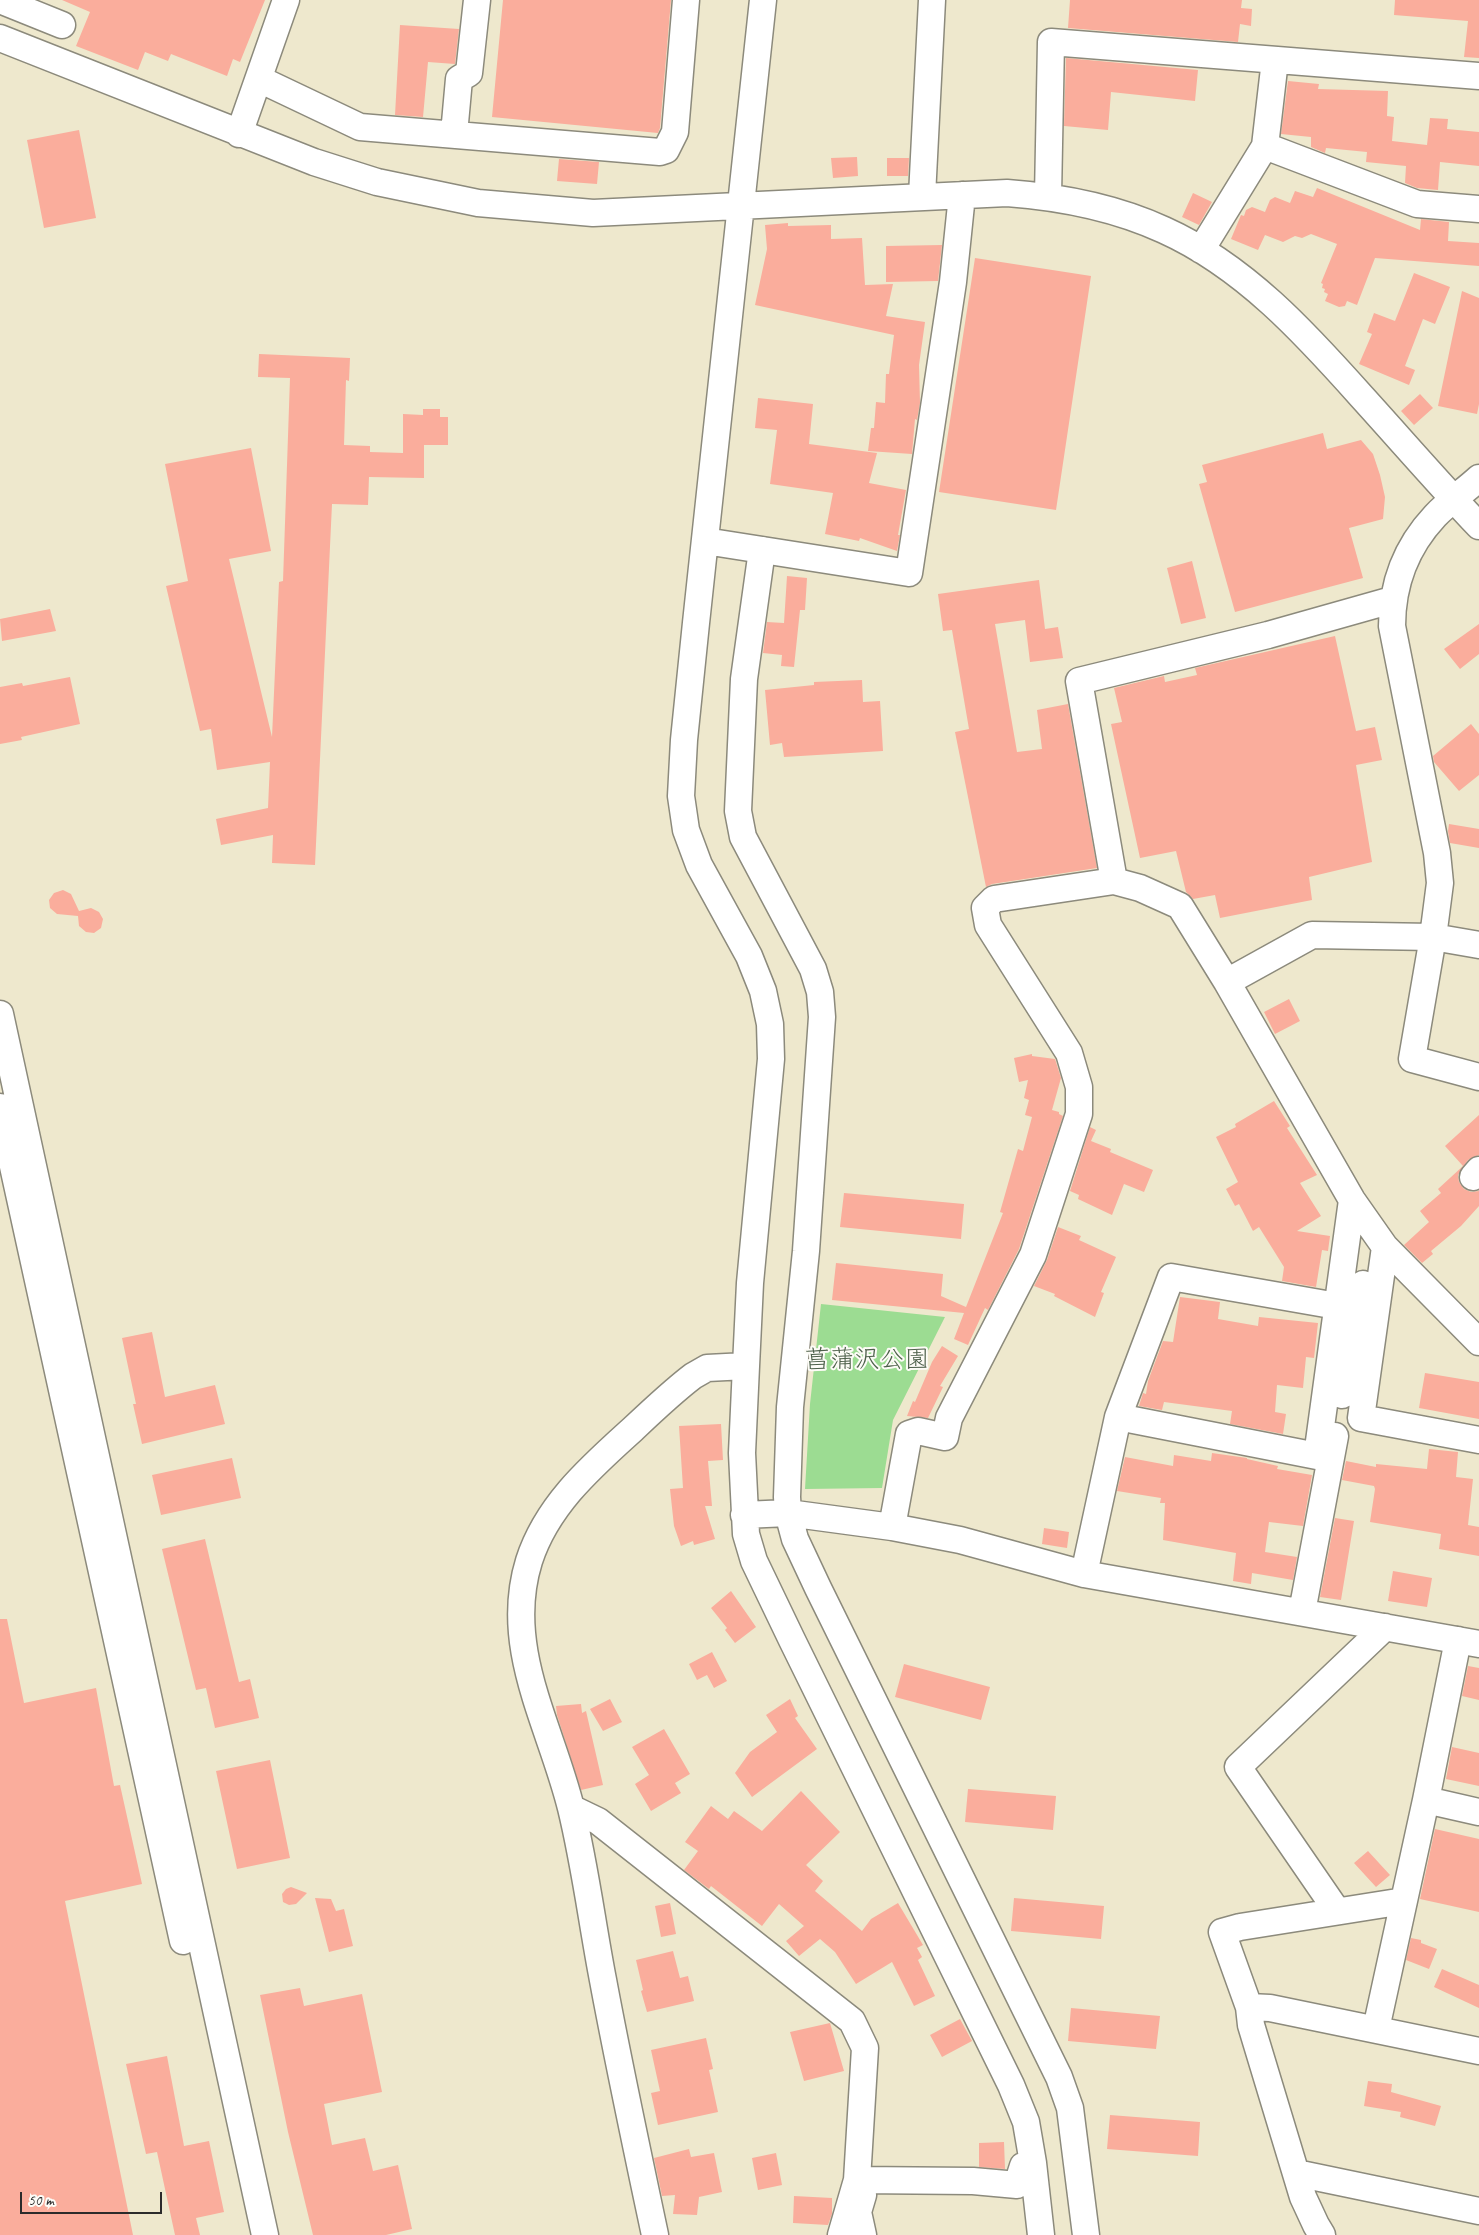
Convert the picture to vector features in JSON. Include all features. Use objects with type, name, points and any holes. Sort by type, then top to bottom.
[{"type":"street","points":[[0,0],[62,25]]},
{"type":"street","points":[[239,134],[286,0]]},
{"type":"street","points":[[454,134],[459,79],[469,73],[477,0]]},
{"type":"street","points":[[259,79],[360,127],[660,152],[666,150],[675,132],[686,0]]},
{"type":"street","points":[[763,0],[684,740],[681,796],[686,830],[699,865],[749,956],[763,991],[770,1024],[770,1059],[751,1274],[746,1366],[742,1454],[746,1534],[754,1561],[1011,2085],[1026,2122],[1033,2163],[1041,2235]]},
{"type":"street","points":[[922,196],[932,0]]},
{"type":"street","points":[[0,38],[239,134],[346,173],[421,192],[478,203],[592,213],[740,204],[1007,193],[1048,196],[1106,208],[1164,230],[1201,250],[1261,294],[1308,336],[1479,526]]},
{"type":"street","points":[[1048,196],[1051,42],[1479,76]]},
{"type":"street","points":[[1201,250],[1266,146],[1275,60]]},
{"type":"street","points":[[1266,146],[1417,204],[1479,209]]},
{"type":"street","points":[[705,541],[909,573],[953,282],[962,195]]},
{"type":"street","points":[[1479,478],[1436,515],[1419,537],[1402,566],[1392,600],[1392,626],[1437,853],[1439,890],[1412,1059],[1479,1077]]},
{"type":"street","points":[[762,550],[744,678],[738,811],[743,837],[813,969],[820,992],[822,1017],[806,1251],[790,1407],[788,1513],[795,1540],[818,1588],[1059,2078],[1070,2108],[1086,2235]]},
{"type":"street","points":[[1114,880],[1080,682],[1268,635],[1392,600]]},
{"type":"street","points":[[892,1527],[909,1434],[918,1431],[945,1436],[948,1418],[1033,1255],[1079,1114],[1079,1088],[1069,1053],[988,925],[985,908],[994,899],[1114,880],[1140,888],[1180,906],[1227,982],[1352,1200],[1379,1239],[1479,1342]]},
{"type":"street","points":[[1227,982],[1312,935],[1433,937],[1479,945]]},
{"type":"street","points":[[0,1014],[265,2235]]},
{"type":"street","points":[[0,1107],[247,2235]]},
{"type":"street","points":[[1118,1417],[1317,1456],[1352,1200]]},
{"type":"street","points":[[1379,1239],[1361,1418],[1479,1440]]},
{"type":"street","points":[[1302,1612],[1379,1239]]},
{"type":"street","points":[[1084,1574],[1118,1417],[1171,1277],[1337,1306]]},
{"type":"street","points":[[655,2235],[620,2071],[571,1808],[527,1670],[522,1628],[524,1589],[529,1561],[540,1535],[559,1501],[593,1465],[678,1387],[693,1376],[707,1368],[746,1366]]},
{"type":"street","points":[[744,1515],[788,1513],[892,1527],[960,1540],[1084,1574],[1468,1642],[1426,1800],[1376,2029]]},
{"type":"street","points":[[1337,1911],[1238,1767],[1385,1627]]},
{"type":"street","points":[[1426,1800],[1479,1812]]},
{"type":"street","points":[[571,1808],[598,1821],[852,2021],[865,2048],[862,2180],[858,2212],[863,2235]]},
{"type":"street","points":[[1322,2235],[1303,2197],[1251,2026],[1249,2007],[1222,1932],[1240,1927],[1404,1901]]},
{"type":"street","points":[[1249,2007],[1270,2008],[1479,2051]]},
{"type":"street","points":[[862,2180],[973,2181],[1017,2185],[1023,2166],[1033,2163]]},
{"type":"street","points":[[1296,2173],[1479,2211]]},
{"type":"street","points":[[841,2235],[862,2180]]},
{"type":"green space","name":"菖蒲沢公園","points":[[821,1304],[945,1317],[893,1420],[882,1488],[805,1489],[810,1404]]},
{"type":"building","points":[[62,0],[265,0],[240,62],[233,59],[227,76],[171,54],[168,61],[145,52],[138,70],[76,46],[90,12]]},
{"type":"building","points":[[503,0],[671,0],[660,128],[658,133],[492,117]]},
{"type":"building","points":[[1070,0],[1242,0],[1241,8],[1252,9],[1251,26],[1240,24],[1238,42],[1068,28]]},
{"type":"building","points":[[1395,0],[1479,0],[1479,58],[1464,57],[1468,21],[1394,15]]},
{"type":"building","points":[[400,25],[459,29],[455,64],[428,62],[423,117],[395,115]]},
{"type":"building","points":[[1066,58],[1198,70],[1195,101],[1111,92],[1108,130],[1064,126]]},
{"type":"building","points":[[1288,81],[1319,84],[1318,89],[1388,91],[1387,116],[1394,117],[1392,141],[1427,145],[1430,118],[1448,119],[1447,129],[1479,132],[1479,166],[1440,162],[1438,190],[1417,188],[1405,183],[1406,166],[1366,162],[1367,152],[1326,148],[1325,153],[1311,147],[1311,137],[1281,134]]},
{"type":"building","points":[[79,130],[96,218],[44,228],[27,140]]},
{"type":"building","points":[[857,157],[858,176],[833,178],[831,158]]},
{"type":"building","points":[[887,158],[909,158],[908,176],[887,176]]},
{"type":"building","points":[[559,159],[599,162],[597,184],[557,181]]},
{"type":"building","points":[[1317,188],[1420,230],[1421,219],[1449,222],[1448,241],[1479,243],[1479,266],[1375,258],[1357,305],[1347,301],[1345,306],[1339,307],[1325,301],[1328,294],[1324,292],[1325,289],[1322,288],[1323,284],[1321,283],[1337,244],[1311,234],[1302,238],[1295,236],[1283,242],[1265,235],[1258,250],[1231,239],[1241,215],[1244,216],[1246,210],[1252,207],[1265,212],[1270,200],[1275,197],[1290,203],[1295,191],[1313,197]]},
{"type":"building","points":[[1193,193],[1212,202],[1199,225],[1182,217]]},
{"type":"building","points":[[788,223],[788,226],[831,225],[831,239],[862,238],[865,285],[893,284],[886,316],[925,322],[919,365],[920,403],[917,420],[915,419],[912,454],[868,451],[871,428],[874,428],[876,402],[885,403],[886,374],[889,374],[894,335],[755,305],[767,249],[765,225]]},
{"type":"building","points":[[942,245],[938,281],[886,282],[886,246]]},
{"type":"building","points":[[975,258],[1091,276],[1056,510],[939,492]]},
{"type":"building","points":[[1414,273],[1450,287],[1435,324],[1423,319],[1405,366],[1415,370],[1409,385],[1359,364],[1372,334],[1367,332],[1374,313],[1395,321]]},
{"type":"building","points":[[1462,291],[1479,298],[1479,404],[1477,414],[1438,406]]},
{"type":"building","points":[[259,354],[350,358],[349,381],[346,380],[344,445],[370,446],[370,452],[403,453],[403,414],[423,415],[423,409],[440,409],[440,417],[448,417],[448,445],[424,445],[424,478],[369,477],[368,505],[332,504],[315,865],[272,863],[273,835],[221,845],[216,819],[268,808],[270,762],[217,770],[211,729],[200,731],[166,586],[188,581],[165,464],[251,448],[271,551],[229,559],[272,737],[279,582],[283,581],[290,378],[258,377]]},
{"type":"building","points":[[1420,394],[1433,408],[1414,425],[1401,411]]},
{"type":"building","points":[[758,398],[813,404],[809,444],[877,453],[869,483],[906,490],[897,551],[860,538],[859,541],[825,534],[833,493],[770,484],[777,430],[755,428]]},
{"type":"building","points":[[1323,433],[1327,449],[1361,440],[1373,454],[1380,475],[1385,497],[1383,519],[1349,528],[1363,578],[1235,612],[1199,484],[1207,482],[1202,465]]},
{"type":"building","points":[[1192,561],[1206,618],[1181,624],[1167,568]]},
{"type":"building","points":[[787,576],[807,578],[805,610],[800,610],[794,667],[781,666],[782,655],[763,653],[767,622],[784,623]]},
{"type":"building","points":[[1039,580],[1045,629],[1058,627],[1063,658],[1030,662],[1025,620],[995,624],[1017,752],[1042,749],[1037,710],[1068,704],[1097,868],[992,884],[986,887],[955,732],[969,729],[952,630],[943,631],[938,594]]},
{"type":"building","points":[[50,609],[56,631],[2,641],[0,619]]},
{"type":"building","points":[[1479,624],[1479,654],[1460,669],[1444,649]]},
{"type":"building","points":[[1335,636],[1356,731],[1375,727],[1382,760],[1356,765],[1372,862],[1309,877],[1312,900],[1220,918],[1215,895],[1193,899],[1186,892],[1176,851],[1140,858],[1111,724],[1122,722],[1114,688],[1164,676],[1165,682],[1197,675],[1195,668]]},
{"type":"building","points":[[70,677],[80,724],[21,737],[22,740],[0,744],[0,687],[22,683],[23,686]]},
{"type":"building","points":[[862,680],[863,702],[880,701],[883,751],[784,757],[782,743],[770,745],[765,690],[814,685],[814,682]]},
{"type":"building","points":[[1471,724],[1479,734],[1479,775],[1459,791],[1434,762],[1433,756]]},
{"type":"building","points":[[1449,824],[1479,829],[1479,848],[1450,843]]},
{"type":"building","points":[[63,890],[71,894],[79,911],[91,908],[99,912],[103,919],[101,928],[94,933],[86,932],[79,926],[78,916],[57,914],[50,908],[49,900],[54,893]]},
{"type":"building","points":[[1289,999],[1300,1021],[1275,1034],[1264,1012]]},
{"type":"building","points":[[1032,1054],[1032,1056],[1055,1059],[1061,1078],[1052,1110],[1059,1112],[1063,1116],[1019,1249],[988,1310],[985,1308],[968,1345],[954,1339],[964,1313],[832,1300],[836,1263],[943,1274],[941,1296],[966,1307],[1003,1213],[1000,1212],[1018,1149],[1023,1151],[1032,1117],[1025,1115],[1029,1100],[1024,1098],[1028,1080],[1019,1082],[1014,1058]]},
{"type":"building","points":[[1274,1101],[1290,1126],[1287,1128],[1317,1175],[1300,1183],[1321,1216],[1297,1231],[1330,1236],[1328,1251],[1322,1250],[1316,1287],[1282,1281],[1284,1267],[1259,1227],[1253,1231],[1239,1204],[1235,1206],[1226,1189],[1238,1182],[1216,1137],[1236,1127],[1235,1124]]},
{"type":"building","points":[[1479,1115],[1479,1155],[1468,1160],[1458,1175],[1459,1182],[1464,1189],[1471,1192],[1479,1191],[1479,1206],[1461,1226],[1431,1251],[1433,1254],[1422,1263],[1404,1245],[1429,1222],[1420,1211],[1441,1193],[1438,1189],[1463,1166],[1445,1146]]},
{"type":"building","points":[[1090,1127],[1096,1130],[1091,1141],[1111,1149],[1110,1152],[1153,1170],[1144,1192],[1124,1184],[1112,1215],[1078,1199],[1079,1195],[1070,1191]]},
{"type":"building","points":[[844,1193],[964,1204],[961,1239],[840,1227]]},
{"type":"building","points":[[1058,1227],[1081,1236],[1079,1240],[1116,1257],[1101,1292],[1104,1293],[1095,1317],[1054,1296],[1055,1294],[1034,1286],[1047,1260]]},
{"type":"building","points":[[1180,1297],[1220,1302],[1218,1319],[1258,1326],[1259,1317],[1318,1323],[1314,1358],[1306,1357],[1303,1388],[1277,1385],[1275,1412],[1286,1414],[1283,1434],[1230,1424],[1232,1411],[1164,1402],[1162,1410],[1139,1406],[1143,1393],[1146,1394],[1148,1381],[1163,1341],[1173,1342]]},
{"type":"building","points":[[152,1332],[165,1397],[215,1385],[225,1424],[142,1444],[133,1404],[136,1404],[122,1338]]},
{"type":"building","points":[[942,1346],[958,1356],[940,1386],[943,1387],[928,1418],[907,1416],[932,1362]]},
{"type":"building","points":[[1425,1373],[1479,1382],[1479,1419],[1419,1408]]},
{"type":"building","points":[[721,1424],[723,1460],[708,1461],[712,1506],[705,1506],[715,1539],[694,1545],[693,1541],[681,1546],[674,1526],[670,1489],[683,1488],[679,1426]]},
{"type":"building","points":[[1429,1449],[1458,1452],[1456,1477],[1473,1479],[1468,1525],[1479,1527],[1479,1556],[1439,1549],[1441,1534],[1370,1522],[1374,1486],[1342,1480],[1346,1461],[1376,1467],[1376,1464],[1427,1469]]},
{"type":"building","points":[[1212,1453],[1247,1458],[1278,1466],[1277,1469],[1312,1475],[1303,1526],[1269,1522],[1265,1552],[1297,1557],[1293,1580],[1252,1573],[1251,1584],[1233,1581],[1236,1553],[1163,1540],[1165,1503],[1160,1503],[1161,1498],[1117,1491],[1125,1457],[1173,1466],[1174,1455],[1211,1461]]},
{"type":"building","points":[[232,1458],[241,1498],[161,1515],[152,1475]]},
{"type":"building","points":[[1335,1518],[1354,1521],[1341,1600],[1320,1597]]},
{"type":"building","points":[[1044,1528],[1069,1532],[1067,1548],[1042,1544]]},
{"type":"building","points":[[205,1539],[239,1682],[250,1679],[259,1718],[215,1728],[206,1688],[196,1690],[162,1549]]},
{"type":"building","points":[[1393,1571],[1432,1578],[1427,1607],[1388,1601]]},
{"type":"building","points":[[731,1591],[756,1627],[735,1643],[725,1630],[727,1628],[711,1608]]},
{"type":"building","points":[[0,1619],[7,1619],[24,1703],[96,1688],[114,1786],[120,1785],[142,1884],[65,1901],[133,2235],[0,2235]]},
{"type":"building","points":[[712,1652],[727,1681],[714,1688],[707,1675],[697,1680],[689,1664]]},
{"type":"building","points":[[904,1664],[990,1687],[981,1720],[895,1697]]},
{"type":"building","points":[[1468,1666],[1479,1668],[1479,1700],[1462,1696]]},
{"type":"building","points":[[610,1699],[622,1722],[603,1731],[590,1709]]},
{"type":"building","points":[[790,1699],[798,1716],[795,1718],[817,1749],[752,1797],[735,1773],[750,1752],[777,1732],[766,1715]]},
{"type":"building","points":[[581,1704],[582,1713],[586,1711],[603,1785],[581,1790],[557,1715],[556,1706]]},
{"type":"building","points":[[664,1729],[690,1774],[675,1783],[681,1793],[651,1811],[635,1784],[649,1775],[632,1747]]},
{"type":"building","points":[[1452,1747],[1479,1753],[1479,1786],[1446,1779]]},
{"type":"building","points":[[270,1760],[290,1858],[237,1869],[216,1771]]},
{"type":"building","points":[[968,1789],[1056,1796],[1053,1830],[965,1822]]},
{"type":"building","points":[[801,1791],[840,1832],[806,1865],[823,1881],[815,1891],[862,1931],[871,1919],[898,1903],[923,1945],[917,1948],[922,1957],[918,1960],[935,1996],[914,2006],[892,1962],[856,1984],[835,1952],[820,1939],[799,1956],[786,1941],[804,1926],[779,1904],[762,1926],[711,1886],[709,1889],[684,1870],[698,1851],[685,1842],[711,1806],[728,1819],[734,1811],[762,1831]]},
{"type":"building","points":[[1435,1829],[1479,1839],[1479,1912],[1420,1899]]},
{"type":"building","points":[[1368,1851],[1390,1875],[1376,1887],[1354,1863]]},
{"type":"building","points":[[291,1887],[307,1893],[296,1904],[289,1905],[283,1902],[282,1894]]},
{"type":"building","points":[[315,1898],[331,1899],[336,1911],[344,1909],[353,1946],[329,1952]]},
{"type":"building","points":[[1014,1898],[1104,1906],[1101,1939],[1011,1931]]},
{"type":"building","points":[[670,1903],[676,1934],[661,1937],[655,1906]]},
{"type":"building","points":[[1411,1938],[1421,1940],[1421,1943],[1437,1949],[1429,1969],[1406,1960]]},
{"type":"building","points":[[673,1951],[680,1978],[688,1976],[694,2001],[647,2012],[641,1991],[643,1990],[636,1960]]},
{"type":"building","points":[[1442,1969],[1479,1985],[1479,2008],[1434,1987]]},
{"type":"building","points":[[300,1988],[304,2006],[362,1994],[382,2092],[324,2104],[332,2145],[365,2138],[373,2171],[398,2165],[412,2229],[386,2235],[313,2235],[288,2132],[260,1995]]},
{"type":"building","points":[[1071,2008],[1160,2016],[1156,2049],[1068,2041]]},
{"type":"building","points":[[960,2019],[972,2041],[942,2057],[930,2035]]},
{"type":"building","points":[[830,2023],[844,2071],[804,2081],[790,2032]]},
{"type":"building","points":[[706,2038],[713,2069],[709,2070],[718,2112],[658,2125],[651,2093],[660,2091],[651,2050]]},
{"type":"building","points":[[167,2056],[184,2146],[209,2141],[224,2212],[196,2218],[200,2235],[175,2235],[157,2152],[146,2154],[126,2064]]},
{"type":"building","points":[[1368,2081],[1392,2084],[1391,2092],[1441,2106],[1435,2126],[1400,2117],[1401,2112],[1364,2106]]},
{"type":"building","points":[[1110,2115],[1200,2122],[1198,2156],[1107,2149]]},
{"type":"building","points":[[1004,2142],[1005,2169],[979,2167],[979,2143]]},
{"type":"building","points":[[689,2149],[691,2157],[714,2153],[722,2192],[699,2197],[697,2215],[673,2214],[675,2195],[662,2196],[654,2158]]},
{"type":"building","points":[[776,2153],[782,2185],[758,2190],[752,2158]]},
{"type":"building","points":[[794,2196],[832,2198],[832,2214],[828,2225],[793,2223]]}]
